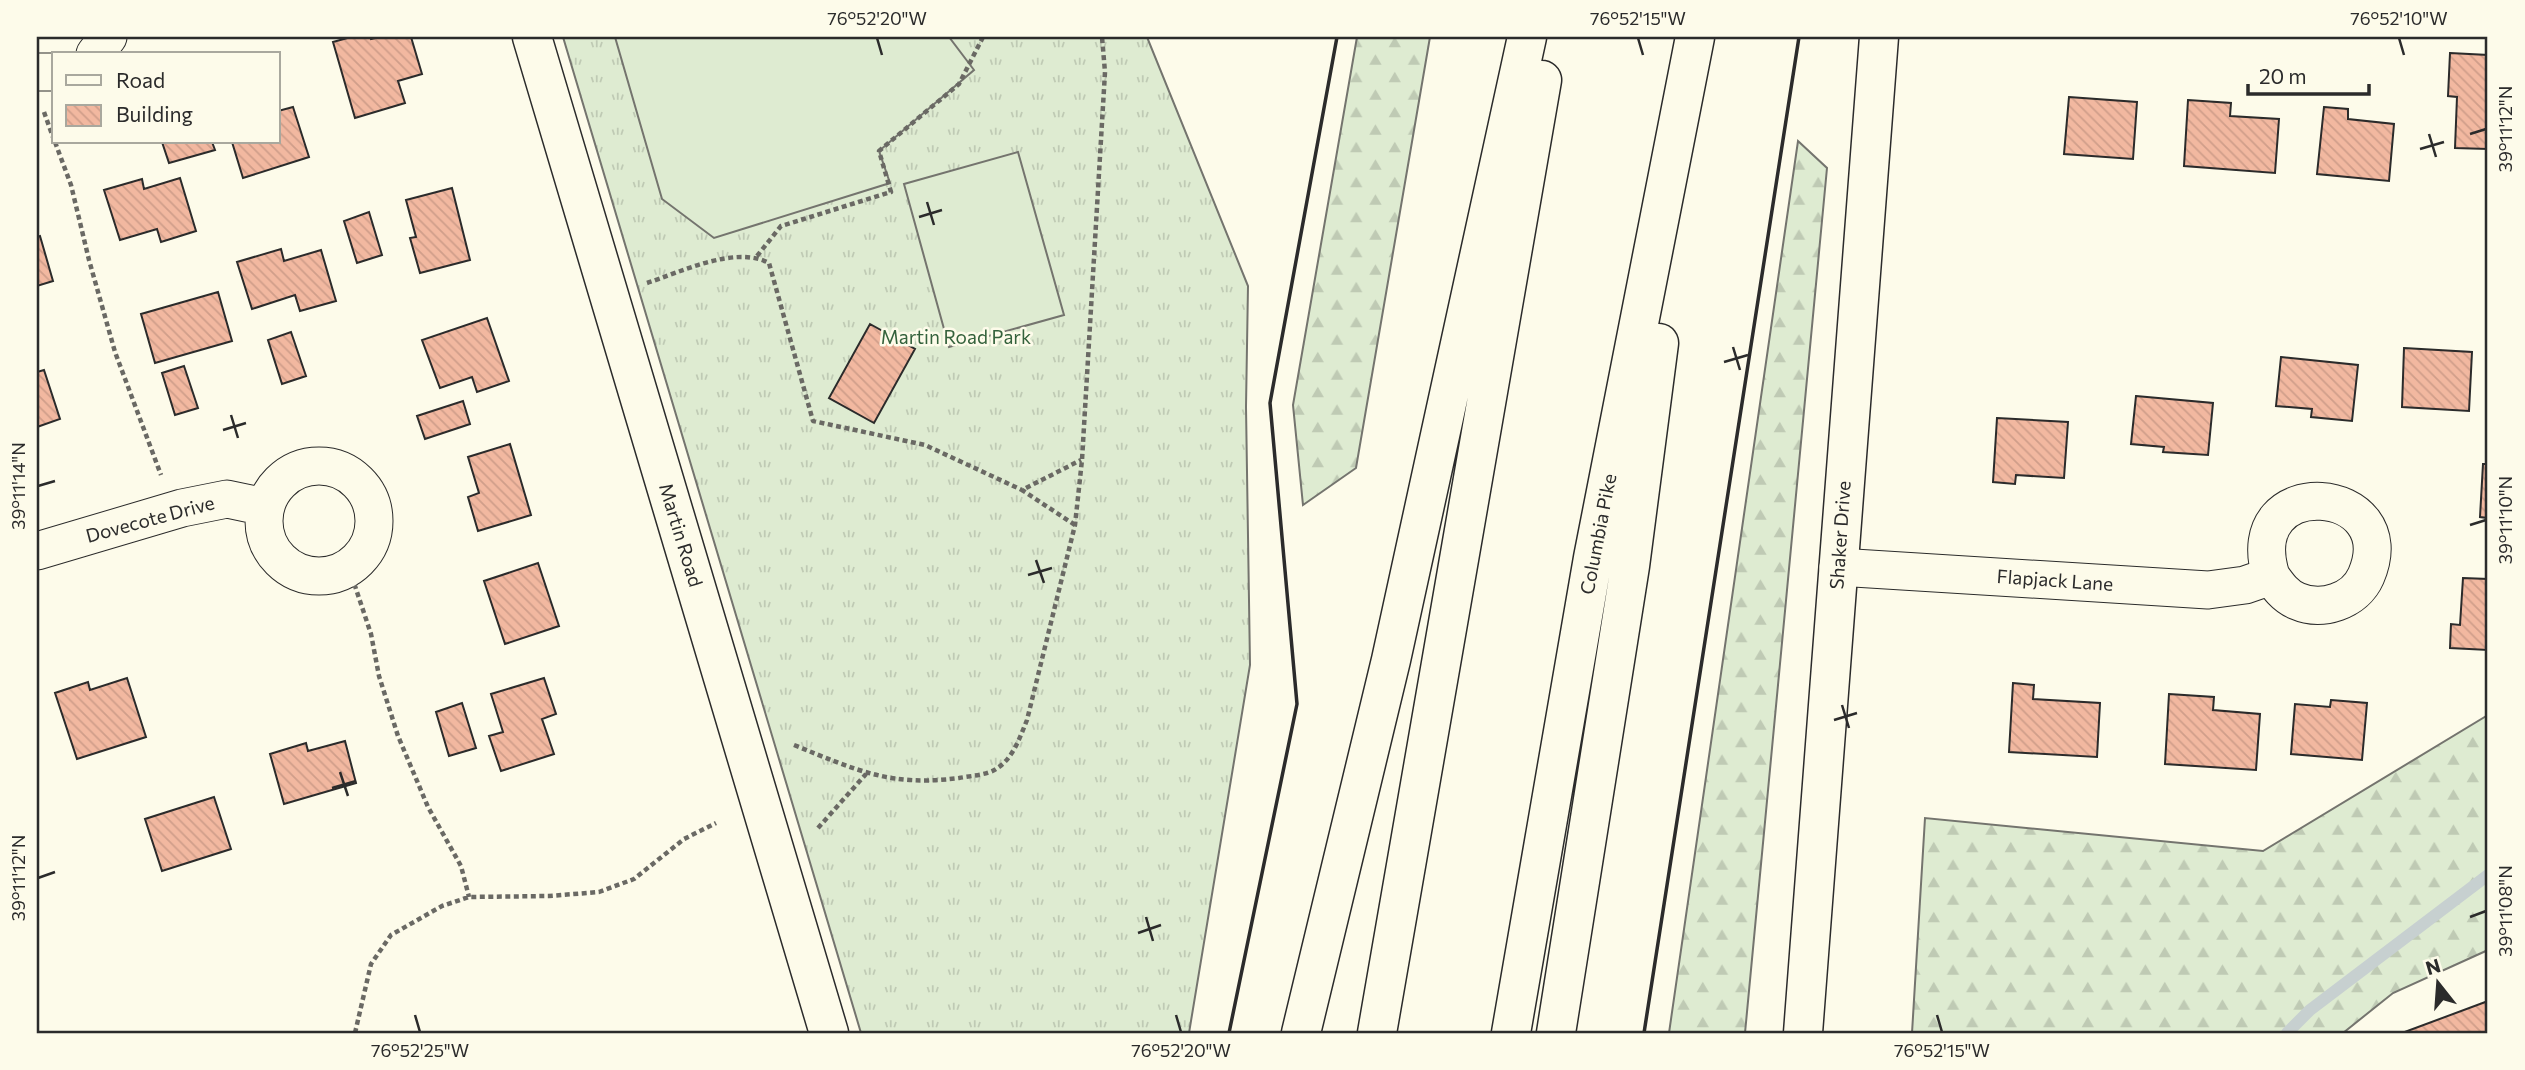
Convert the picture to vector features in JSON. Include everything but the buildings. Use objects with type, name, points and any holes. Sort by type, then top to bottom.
[{"type":"main road","name":"Martin Road","points":[[532,37],[829,1033]]},
{"type":"main road","points":[[1301,1033],[1391,660],[1527,37]]},
{"type":"main road","points":[[1377,1033],[1550,37]]},
{"type":"main road","points":[[1556,1033],[1630,566],[1697,37]]},
{"type":"main road","name":"Columbia Pike","points":[[1511,1033],[1593,558],[1697,37]]},
{"type":"main road","name":"Shaker Drive","points":[[1803,1033],[1879,37]]},
{"type":"street","points":[[97,52],[108,37]]},
{"type":"street","points":[[308,467],[328,467],[345,473],[360,485],[372,506],[373,529],[365,552],[349,568],[322,576],[303,575],[280,561],[272,550],[264,528],[265,507],[274,489],[289,475],[308,467]]},
{"type":"street","name":"Dovecote Drive","points":[[37,551],[182,508],[227,499],[265,507]]},
{"type":"street","name":"Flapjack Lane","points":[[1838,567],[2208,590],[2245,585],[2271,576]]},
{"type":"path","points":[[757,256],[781,226],[891,192],[879,151],[959,84],[983,37]]},
{"type":"path","points":[[793,745],[866,774],[894,780],[933,781],[996,770],[1014,751],[1027,720],[1075,525],[1082,460],[1105,72],[1102,37]]},
{"type":"path","points":[[56,144],[71,185],[115,352],[160,472],[182,508]]},
{"type":"path","points":[[609,294],[734,256],[757,256],[769,262],[813,421],[925,445],[1022,490],[1075,525]]},
{"type":"path","points":[[1022,490],[1082,460]]},
{"type":"path","points":[[349,568],[371,634],[379,676],[398,736],[428,807],[461,866],[469,897]]},
{"type":"path","points":[[818,828],[866,774]]},
{"type":"path","points":[[355,1033],[371,964],[391,935],[442,906],[469,897],[599,892],[634,879],[684,839],[716,823]]},
{"type":"green space","name":"Martin Road Park","points":[[563,37],[1147,37],[1248,286],[1246,407],[1250,665],[1189,1033],[861,1033]]},
{"type":"green space","points":[[615,37],[949,37],[974,70],[879,151],[890,183],[714,238],[662,199]]},
{"type":"green space","points":[[1357,37],[1430,37],[1356,468],[1303,505],[1293,405]]},
{"type":"green space","points":[[1798,141],[1827,168],[1745,1033],[1669,1033]]},
{"type":"green space","points":[[1018,152],[1064,315],[949,347],[904,184]]},
{"type":"green space","points":[[2488,715],[2488,950],[2393,993],[2343,1033],[1912,1033],[1925,818],[2263,851]]},
{"type":"waterway","points":[[2287,1033],[2310,1010],[2488,875]]},
{"type":"wall","points":[[1229,1033],[1297,704],[1270,403],[1337,37]]},
{"type":"wall","points":[[1644,1033],[1799,37]]}]
